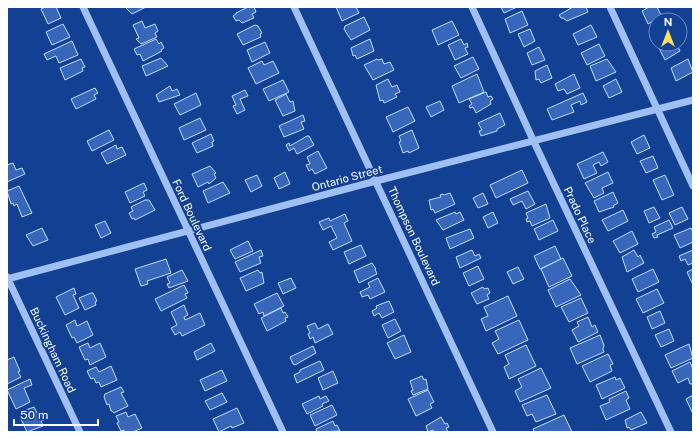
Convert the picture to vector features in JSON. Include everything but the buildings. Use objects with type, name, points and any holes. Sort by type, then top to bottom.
[{"type":"street","name":"Ford Boulevard","points":[[83,7],[283,432]]},
{"type":"street","name":"Thompson Boulevard","points":[[294,7],[493,432]]},
{"type":"street","name":"Prado Place","points":[[472,7],[671,432]]},
{"type":"street","points":[[610,7],[693,186]]},
{"type":"street","name":"Ontario Street","points":[[7,278],[188,232],[376,181],[534,142],[657,108],[693,100]]},
{"type":"street","name":"Buckingham Road","points":[[7,278],[80,432]]}]
